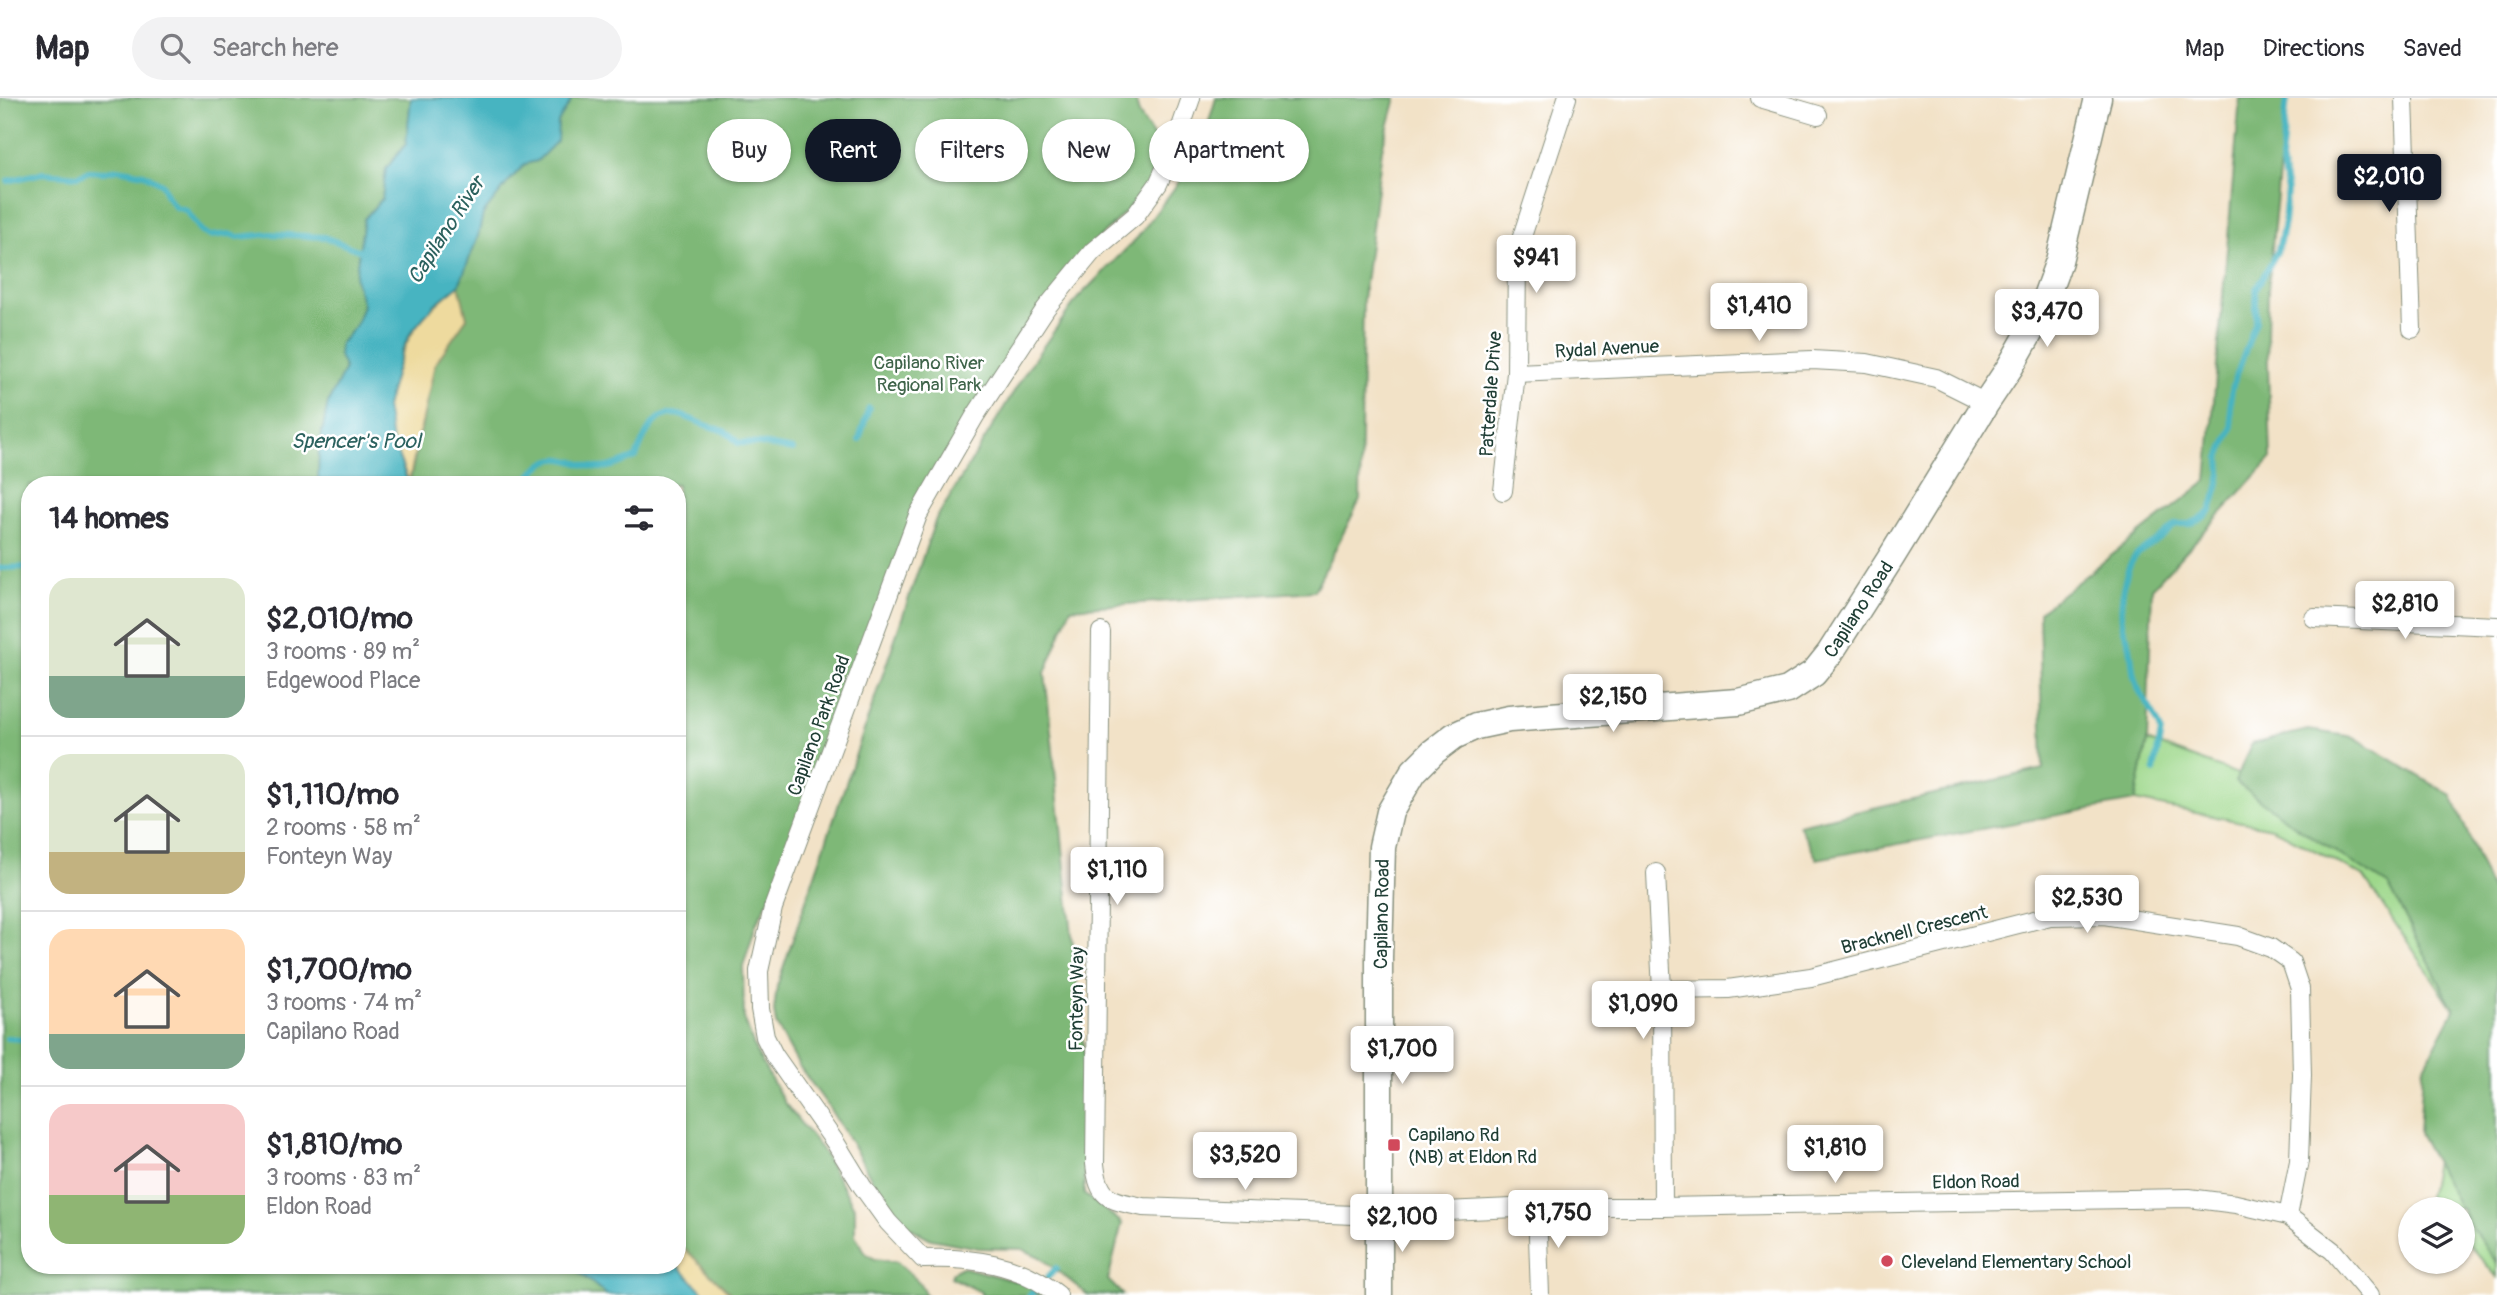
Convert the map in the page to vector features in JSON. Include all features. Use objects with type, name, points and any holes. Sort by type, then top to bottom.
[{"type":"main road","name":"Capilano Road","points":[[1379,1295],[1382,847],[1390,811],[1414,771],[1454,736],[1476,726],[1510,719],[1738,702],[1788,690],[1814,673],[1830,653],[1958,452],[2039,316],[2059,261],[2098,98]]},
{"type":"street","name":"Capilano Park Road","points":[[1058,1295],[1027,1274],[1007,1268],[959,1257],[923,1259],[888,1222],[774,1055],[761,1022],[759,971],[773,908],[918,515],[975,416],[1046,308],[1093,251],[1135,216],[1157,184],[1172,153],[1191,98]]},
{"type":"street","name":"Patterdale Drive","points":[[1503,491],[1516,373],[1517,252],[1567,98]]},
{"type":"street","points":[[1760,98],[1818,115]]},
{"type":"street","points":[[2404,98],[2412,329]]},
{"type":"street","name":"Rydal Avenue","points":[[1516,373],[1812,360],[1867,363],[1936,378],[1986,403]]},
{"type":"street","points":[[2314,618],[2497,626]]},
{"type":"street","name":"Fonteyn Way","points":[[1101,632],[1095,1164],[1097,1183],[1105,1195]]},
{"type":"street","points":[[1656,873],[1662,990],[1663,1207]]},
{"type":"street","name":"Bracknell Crescent","points":[[1662,990],[1728,989],[1811,978],[2050,916],[2104,915],[2238,936],[2271,948],[2291,962],[2300,989],[2302,1075],[2299,1161],[2288,1216]]},
{"type":"street","name":"Eldon Road","points":[[1105,1195],[1143,1207],[1355,1215],[1537,1207],[2189,1198],[2236,1204],[2288,1216]]},
{"type":"street","points":[[1537,1207],[1540,1295]]},
{"type":"street","points":[[2288,1216],[2333,1251],[2370,1295]]},
{"type":"green space","points":[[0,98],[411,98],[406,144],[386,169],[382,199],[364,219],[355,278],[363,305],[356,325],[340,344],[340,356],[345,369],[328,403],[319,448],[318,476],[21,476],[21,1274],[581,1274],[607,1295],[1,1295]]},
{"type":"green space","name":"Capilano River Regional Park","points":[[570,98],[1135,98],[1139,114],[1149,130],[1149,182],[1146,187],[1079,258],[935,471],[781,877],[756,924],[743,967],[744,1018],[756,1052],[784,1102],[822,1150],[855,1209],[855,1235],[864,1252],[875,1259],[897,1262],[919,1282],[926,1295],[732,1295],[686,1250],[686,476],[411,476],[435,364],[467,318],[459,285],[478,236],[483,214],[525,164],[537,161],[556,141],[558,122]]},
{"type":"green space","points":[[1216,98],[1396,98],[1382,149],[1363,299],[1360,500],[1314,591],[1071,608],[1045,673],[1085,1061],[1084,1194],[1122,1223],[1108,1280],[1123,1295],[1088,1295],[1040,1257],[1022,1249],[978,1248],[931,1239],[907,1226],[879,1193],[828,1106],[799,1066],[776,1024],[774,1011],[777,986],[935,521],[1030,365],[1077,299],[1137,238],[1179,182],[1309,182],[1309,119],[1210,119]]},
{"type":"green space","points":[[2240,98],[2286,98],[2268,290],[2271,459],[2152,588],[2147,741],[2135,801],[1817,859],[1799,825],[2043,769],[2039,612],[2207,481]]},
{"type":"green space","points":[[2308,730],[2354,737],[2452,796],[2497,904],[2497,1263],[2475,1233],[2475,1197],[2454,1197],[2419,1133],[2423,1069],[2454,1010],[2389,886],[2298,828],[2235,782],[2251,744]]},
{"type":"green space","points":[[2147,741],[2419,840],[2497,945],[2497,1277],[2475,1252],[2475,1197],[2428,1197],[2462,1022],[2363,876],[2272,828],[2135,801]]},
{"type":"green space","points":[[962,1267],[1026,1284],[1040,1295],[981,1295],[981,1292],[951,1277],[953,1272]]},
{"type":"sand","points":[[459,285],[467,318],[435,364],[410,476],[407,476],[391,436],[386,408],[409,338],[434,306]]},
{"type":"sand","points":[[686,1250],[732,1295],[608,1295],[610,1274],[686,1274]]},
{"type":"water","points":[[411,98],[570,98],[571,101],[558,122],[557,141],[537,161],[525,164],[483,214],[478,236],[459,285],[434,305],[411,332],[401,352],[386,407],[391,436],[406,476],[318,476],[319,448],[328,403],[345,369],[339,356],[340,344],[356,325],[363,305],[355,278],[364,219],[382,199],[386,169],[406,144]]},
{"type":"water","points":[[581,1274],[686,1274],[706,1295],[607,1295]]},
{"type":"waterway","points":[[2154,771],[2161,732],[2135,679],[2129,642],[2122,620],[2125,582],[2130,565],[2138,553],[2176,524],[2190,524],[2211,511],[2221,472],[2220,458],[2232,428],[2230,401],[2233,385],[2256,321],[2256,289],[2278,250],[2284,223],[2287,191],[2281,160],[2287,98]]},
{"type":"waterway","points":[[8,181],[42,173],[78,176],[89,171],[118,169],[144,174],[162,184],[175,207],[186,210],[202,232],[210,236],[271,234],[324,237],[366,253]]},
{"type":"waterway","points":[[859,440],[869,408]]},
{"type":"waterway","points":[[531,476],[539,467],[554,459],[603,468],[636,457],[654,423],[659,418],[674,414],[723,431],[738,443],[793,450]]},
{"type":"waterway","points":[[0,568],[21,567]]},
{"type":"waterway","points":[[7,1038],[21,1039]]},
{"type":"waterway","points":[[1047,1278],[1056,1268]]},
{"type":"waterway","points":[[1030,1295],[1033,1292]]},
{"type":"place","name":"Capilano Rd (NB) at Eldon Rd","points":[[1394,1145]]},
{"type":"place","name":"Cleveland Elementary School","points":[[1887,1261]]},
{"type":"water label","name":"Capilano River","points":[[446,230]]},
{"type":"water label","name":"Spencer's Pool","points":[[356,441]]}]
